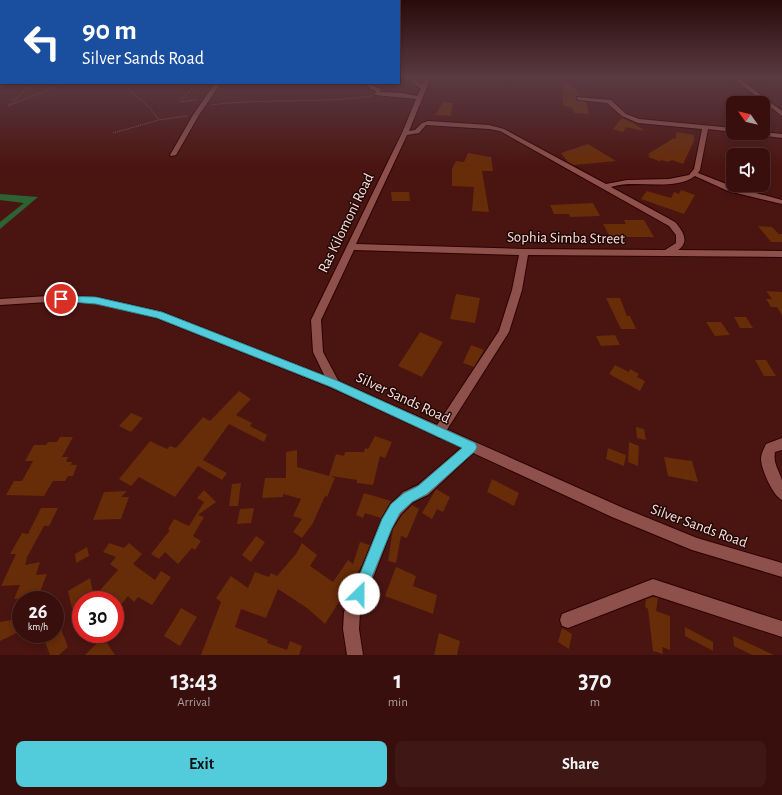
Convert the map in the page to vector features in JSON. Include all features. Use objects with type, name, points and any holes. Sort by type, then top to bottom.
[{"type":"street","points":[[173,155],[196,115],[202,108]]},
{"type":"street","name":"Ras Kilomoni Road","points":[[334,384],[318,352],[316,320],[405,133],[415,108]]},
{"type":"street","points":[[616,108],[624,115],[638,121],[726,129]]},
{"type":"street","points":[[774,108],[782,114]]},
{"type":"street","points":[[405,133],[417,132],[424,124],[428,123],[496,128],[672,224],[678,229],[682,241],[674,250],[665,252]]},
{"type":"street","points":[[605,187],[618,182],[667,181],[690,178],[695,174],[705,127]]},
{"type":"street","points":[[770,134],[782,136]]},
{"type":"street","points":[[695,174],[731,189],[782,202]]},
{"type":"street","name":"Sophia Simba Street","points":[[350,247],[524,252],[782,254]]},
{"type":"street","points":[[439,432],[504,332],[517,290],[524,252]]},
{"type":"street","name":"Silver Sands Road","points":[[0,302],[61,299],[96,300],[159,315],[334,384],[617,512],[696,545],[782,570]]},
{"type":"street","points":[[782,444],[770,448],[767,453],[767,460],[782,493]]},
{"type":"street","points":[[355,655],[351,629],[352,612],[387,524],[396,509],[408,497],[422,490],[471,447]]},
{"type":"street","points":[[568,620],[652,587],[782,629]]},
{"type":"path","points":[[149,108],[159,120]]},
{"type":"path","points":[[113,133],[159,120],[196,115]]},
{"type":"shaded area","points":[[0,194],[38,197],[0,229],[0,222],[24,203],[0,200]]},
{"type":"building","points":[[440,108],[452,108],[451,116],[435,115]]},
{"type":"building","points":[[572,108],[587,108],[589,114],[574,113]]},
{"type":"building","points":[[622,118],[645,131],[626,127],[623,132],[613,129]]},
{"type":"building","points":[[676,132],[694,135],[694,141],[683,164],[672,160],[668,162],[662,160],[659,161],[648,157],[650,155],[648,154],[674,138],[676,139]]},
{"type":"building","points":[[588,144],[616,161],[574,165],[568,162],[561,153]]},
{"type":"building","points":[[468,153],[491,157],[493,171],[482,171],[489,212],[472,211],[474,187],[452,186],[452,169],[456,161],[464,162]]},
{"type":"building","points":[[681,190],[695,195],[684,214],[641,199],[647,191],[671,198],[674,192],[679,194]]},
{"type":"building","points":[[391,192],[409,192],[410,201],[392,201]]},
{"type":"building","points":[[593,203],[600,216],[570,217],[569,214],[554,214],[550,205]]},
{"type":"building","points":[[624,220],[644,220],[654,237],[610,237],[603,224],[626,224]]},
{"type":"building","points":[[758,226],[772,227],[779,234],[782,234],[782,242],[771,242]]},
{"type":"building","points":[[766,291],[782,292],[782,315],[777,307],[771,307],[766,299],[772,299]]},
{"type":"building","points":[[456,294],[480,298],[475,323],[450,319]]},
{"type":"building","points":[[606,298],[620,298],[627,316],[630,316],[636,329],[621,329]]},
{"type":"building","points":[[734,317],[746,317],[753,328],[740,328]]},
{"type":"building","points":[[706,322],[721,322],[730,335],[715,336]]},
{"type":"building","points":[[420,332],[443,342],[422,377],[398,366]]},
{"type":"building","points":[[615,335],[620,345],[601,346],[596,336]]},
{"type":"building","points":[[471,345],[484,350],[474,367],[463,363]]},
{"type":"building","points":[[755,360],[766,360],[776,376],[764,376]]},
{"type":"building","points":[[615,365],[629,372],[630,369],[639,374],[637,377],[645,381],[640,391],[609,374]]},
{"type":"building","points":[[239,391],[251,399],[236,415],[252,423],[250,426],[267,435],[264,442],[229,424],[203,460],[227,473],[222,480],[198,466],[175,497],[139,477],[131,486],[119,479],[150,441],[167,449],[170,446],[176,448],[203,417],[210,421]]},
{"type":"building","points":[[131,413],[143,418],[131,432],[119,426]]},
{"type":"building","points":[[636,427],[644,429],[646,440],[637,438]]},
{"type":"building","points":[[375,436],[392,442],[385,458],[380,456],[373,485],[357,483],[357,480],[331,476],[335,478],[327,497],[325,496],[313,523],[302,538],[293,532],[302,519],[293,516],[301,499],[283,494],[283,497],[262,498],[265,478],[286,478],[286,452],[297,450],[297,467],[329,476],[336,454],[344,456],[345,452],[364,452],[365,448],[368,449]]},
{"type":"building","points":[[60,437],[73,437],[62,457],[68,457],[66,462],[72,462],[71,465],[77,465],[73,476],[68,476],[65,481],[53,481],[44,496],[6,495],[14,481],[22,481],[33,461],[25,461],[34,445],[46,445],[48,442],[57,442]]},
{"type":"building","points":[[629,442],[639,446],[638,466],[628,462]]},
{"type":"building","points":[[608,448],[626,455],[624,466],[606,459]]},
{"type":"building","points":[[664,457],[692,461],[698,482],[668,476]]},
{"type":"building","points":[[492,479],[519,493],[514,506],[487,492]]},
{"type":"building","points":[[241,483],[238,506],[229,506],[232,484]]},
{"type":"building","points":[[436,489],[450,497],[443,512],[437,509],[432,519],[422,513]]},
{"type":"building","points":[[204,490],[216,502],[198,515],[204,517],[193,536],[201,541],[195,550],[192,548],[178,564],[165,552],[159,559],[151,554],[170,530],[168,529],[174,519],[189,526],[204,502],[197,498]]},
{"type":"building","points":[[127,491],[121,497],[129,497],[121,519],[93,520],[104,492]]},
{"type":"building","points":[[364,493],[391,501],[381,518],[365,513],[363,518],[356,515]]},
{"type":"building","points":[[412,505],[419,509],[407,538],[401,536],[396,563],[388,561],[393,529],[402,515]]},
{"type":"building","points":[[41,508],[58,508],[49,526],[44,526],[26,559],[25,565],[40,562],[36,575],[47,574],[40,591],[17,591],[20,585],[1,586],[16,554],[10,554],[22,533],[28,534]]},
{"type":"building","points":[[254,508],[251,523],[237,524],[240,509]]},
{"type":"building","points":[[256,536],[265,542],[251,562],[242,555]]},
{"type":"building","points":[[360,542],[370,545],[362,565],[325,624],[307,608],[278,589],[266,618],[241,609],[235,627],[268,640],[267,643],[287,650],[290,641],[302,646],[299,655],[201,655],[221,602],[216,598],[231,576],[248,588],[255,572],[269,577],[271,573],[277,576],[296,554],[302,543],[317,555],[310,566],[333,582],[348,560],[353,564]]},
{"type":"building","points":[[109,543],[124,548],[129,543],[142,554],[133,564],[155,580],[161,571],[171,577],[152,605],[138,597],[134,602],[128,596],[124,601],[124,591],[99,591],[118,570],[110,564],[116,557],[103,552]]},
{"type":"building","points":[[87,547],[89,556],[76,563],[75,554]]},
{"type":"building","points":[[396,567],[416,576],[413,586],[437,595],[433,614],[385,596]]},
{"type":"building","points":[[90,578],[93,591],[72,591],[72,608],[68,591]]},
{"type":"building","points":[[653,597],[658,598],[656,611],[670,616],[670,650],[662,647],[663,654],[653,651],[648,609],[645,607],[646,599]]},
{"type":"building","points":[[181,608],[197,617],[180,646],[164,636]]},
{"type":"building","points":[[12,620],[12,635],[0,641],[0,622]]},
{"type":"building","points":[[685,627],[713,642],[713,651],[685,636]]},
{"type":"building","points":[[562,628],[572,634],[569,649],[558,642]]},
{"type":"building","points":[[439,633],[460,641],[457,655],[434,655]]},
{"type":"building","points":[[733,636],[774,655],[752,655],[734,646]]},
{"type":"building","points":[[64,637],[68,647],[59,655],[50,655],[45,643],[64,643]]},
{"type":"building","points":[[97,643],[107,643],[115,655],[85,655]]},
{"type":"route","points":[[61,299],[96,300],[159,315],[334,384],[471,447],[422,490],[408,497],[396,509],[387,524],[359,594]]}]
